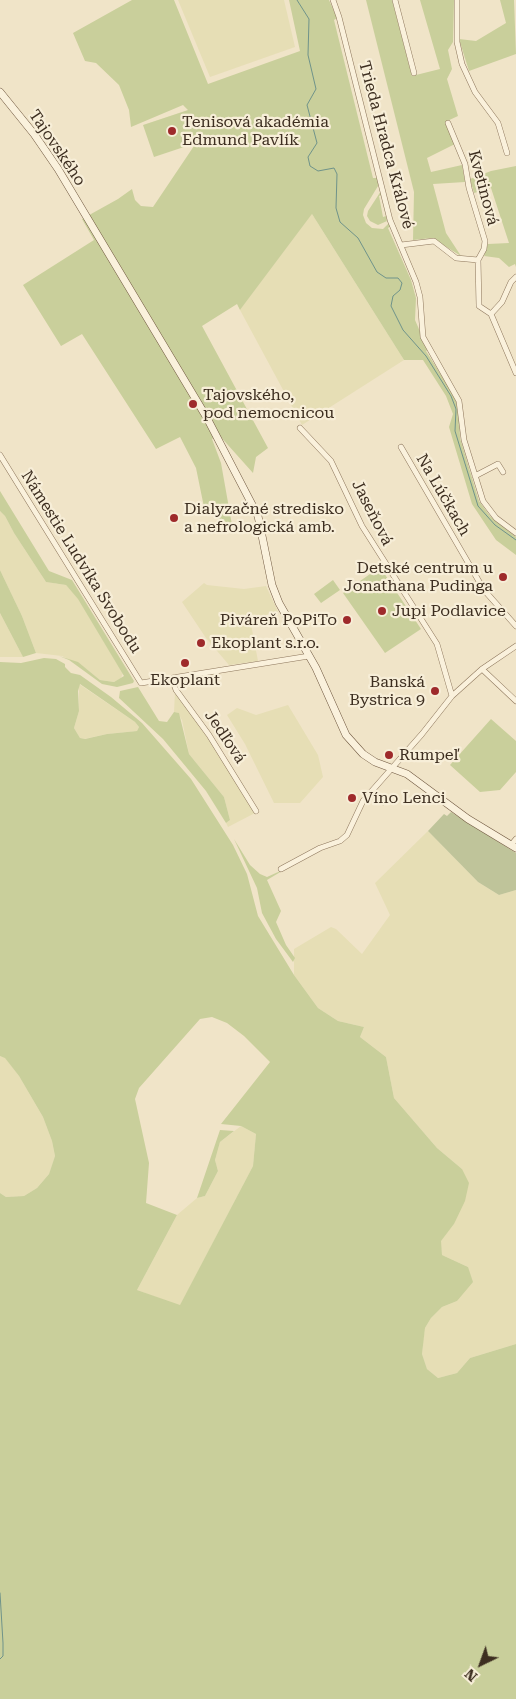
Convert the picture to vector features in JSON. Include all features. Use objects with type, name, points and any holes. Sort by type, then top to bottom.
[{"type":"main road","name":"Tajovského","points":[[0,92],[45,149],[207,418],[255,510],[262,530],[275,595],[322,679],[342,727],[351,742],[375,762],[407,774],[468,819],[514,844]]},
{"type":"street","name":"Trieda Hradca Králové","points":[[333,0],[339,17],[390,220],[401,244],[420,297],[421,326],[426,344],[459,401],[464,440],[488,510],[516,533]]},
{"type":"street","points":[[395,0],[414,73]]},
{"type":"street","points":[[457,0],[457,42],[462,64],[475,92],[498,123],[506,153]]},
{"type":"street","name":"Kvetinová","points":[[448,123],[463,156],[469,188],[485,241],[484,249],[478,260],[479,306],[491,314]]},
{"type":"street","points":[[401,244],[434,241],[456,258],[478,260]]},
{"type":"street","points":[[516,277],[511,282],[502,302],[491,314],[516,373]]},
{"type":"street","name":"Jaseňová","points":[[300,428],[330,461],[362,526],[437,644],[452,696]]},
{"type":"street","name":"Na Lúčkach","points":[[401,447],[484,590],[516,626]]},
{"type":"street","name":"Námestie Ludvíka Svobodu","points":[[0,455],[141,683],[172,679]]},
{"type":"street","points":[[475,476],[498,463],[503,472]]},
{"type":"street","points":[[281,868],[320,848],[340,841],[347,835],[361,804],[452,696],[482,669],[516,646]]},
{"type":"street","points":[[172,679],[309,656]]},
{"type":"street","points":[[482,669],[516,701]]},
{"type":"street","name":"Jedľová","points":[[172,679],[176,690],[218,747],[256,811]]},
{"type":"street","points":[[371,792],[383,802]]},
{"type":"shaded area","points":[[178,0],[284,0],[295,47],[210,77]]},
{"type":"shaded area","points":[[312,214],[404,360],[302,425],[240,310]]},
{"type":"shaded area","points":[[0,511],[46,582],[66,585],[79,599],[123,673],[121,678],[114,682],[100,680],[85,668],[62,656],[36,653],[22,616],[0,570]]},
{"type":"shaded area","points":[[204,583],[207,585],[244,589],[266,586],[278,612],[250,619],[258,661],[229,665],[206,638],[182,602]]},
{"type":"shaded area","points":[[0,613],[23,657],[0,657]]},
{"type":"shaded area","points":[[79,684],[135,722],[139,727],[137,731],[80,738],[74,728],[79,711]]},
{"type":"shaded area","points":[[175,692],[200,723],[255,813],[228,827],[226,823],[230,820],[224,797],[189,754],[182,720],[178,713],[174,712]]},
{"type":"shaded area","points":[[288,705],[318,755],[323,777],[300,803],[274,803],[245,744],[227,715],[237,708],[256,715]]},
{"type":"shaded area","points":[[428,831],[478,882],[499,895],[516,890],[516,1344],[470,1358],[457,1373],[438,1378],[427,1369],[422,1354],[423,1341],[425,1328],[431,1318],[442,1307],[457,1301],[468,1267],[442,1255],[440,1241],[454,1224],[462,1169],[437,1148],[394,1098],[386,1057],[360,1037],[364,1027],[338,1021],[318,1008],[294,975],[294,949],[331,927],[336,929],[362,954],[390,915],[375,883]]},
{"type":"shaded area","points":[[0,1056],[5,1057],[19,1076],[43,1117],[52,1141],[55,1156],[49,1174],[37,1188],[24,1196],[6,1197],[0,1193]]},
{"type":"shaded area","points":[[241,1126],[256,1134],[253,1166],[180,1306],[137,1290],[177,1215],[197,1198],[205,1196],[218,1171],[215,1160],[220,1142]]},
{"type":"green space","points":[[132,0],[174,0],[208,84],[300,51],[289,0],[329,0],[337,18],[334,20],[373,178],[377,178],[378,181],[378,186],[364,209],[363,215],[366,223],[372,228],[383,229],[389,223],[391,226],[388,228],[411,280],[416,298],[415,320],[428,350],[426,351],[455,397],[459,411],[460,438],[479,501],[490,516],[516,537],[516,555],[496,540],[472,504],[449,427],[453,414],[446,396],[423,360],[404,360],[312,214],[240,310],[237,304],[202,326],[268,448],[256,457],[253,473],[219,435],[212,439],[221,463],[232,525],[205,512],[196,468],[180,437],[156,449],[82,334],[61,346],[23,285],[94,240],[82,219],[132,189],[135,200],[141,206],[153,207],[196,143],[154,157],[143,125],[188,110],[183,105],[131,127],[129,110],[119,85],[96,63],[85,61],[73,33]]},
{"type":"green space","points":[[366,0],[392,0],[412,76],[440,69],[420,0],[454,0],[453,42],[448,50],[452,69],[447,79],[458,116],[445,122],[455,144],[427,158],[431,172],[462,165],[465,182],[433,184],[446,233],[461,256],[432,238],[413,240],[414,192]]},
{"type":"green space","points":[[500,0],[514,0],[516,54],[469,71],[459,39],[476,41],[506,23]]},
{"type":"green space","points":[[516,166],[516,267],[515,264],[509,267],[499,258],[484,256],[488,244],[509,243],[491,188],[474,193],[470,179],[491,171]]},
{"type":"green space","points":[[381,191],[382,195],[379,196],[383,217],[386,216],[387,221],[378,225],[370,221],[367,216],[368,211]]},
{"type":"green space","points":[[0,491],[49,571],[72,580],[134,681],[133,683],[117,687],[102,684],[69,660],[59,656],[78,662],[100,680],[114,682],[124,676],[78,599],[66,585],[46,582],[0,511]]},
{"type":"green space","name":"Jupi Podlavice","points":[[380,567],[421,629],[385,653],[343,593]]},
{"type":"green space","points":[[0,570],[22,616],[36,653],[23,657],[0,613]]},
{"type":"green space","points":[[333,580],[340,590],[321,603],[314,594]]},
{"type":"green space","points":[[44,658],[56,659],[65,664],[65,667],[71,673],[80,675],[111,697],[142,723],[191,779],[233,845],[247,874],[258,916],[294,975],[318,1008],[338,1021],[364,1027],[360,1037],[386,1057],[394,1098],[437,1148],[462,1169],[469,1183],[465,1201],[454,1224],[441,1241],[442,1255],[468,1267],[473,1282],[457,1301],[442,1307],[431,1318],[425,1328],[422,1354],[427,1369],[438,1378],[457,1373],[470,1358],[516,1344],[516,1699],[0,1699],[0,1193],[6,1197],[24,1196],[37,1188],[49,1174],[55,1156],[52,1141],[43,1117],[19,1076],[5,1058],[0,1056],[0,662],[21,663]],"holes":[[[80,684],[135,722],[139,727],[137,731],[107,734],[85,739],[80,738],[74,728],[79,711],[78,691]],[[212,1017],[227,1023],[244,1036],[270,1062],[221,1124],[241,1126],[256,1134],[253,1166],[180,1305],[137,1290],[177,1215],[146,1203],[149,1163],[135,1099],[139,1088],[200,1019]]]},
{"type":"green space","points":[[138,687],[159,721],[167,722],[174,712],[179,713],[189,754],[224,797],[230,820],[226,823],[206,791],[163,739],[119,698],[120,691]]},
{"type":"green space","points":[[491,719],[516,741],[516,772],[500,790],[480,792],[450,765]]},
{"type":"green space","points":[[451,812],[516,853],[516,890],[499,895],[478,882],[428,831],[444,814],[447,816]]},
{"type":"green space","points":[[234,839],[250,865],[260,874],[267,877],[287,868],[267,880],[281,911],[276,922],[286,945],[295,958],[293,962],[276,939],[262,913],[257,888]]},
{"type":"green space","points":[[220,1130],[234,1131],[220,1142],[215,1160],[218,1171],[205,1196],[197,1198]]},
{"type":"waterway","points":[[297,0],[309,19],[308,55],[316,89],[307,105],[317,143],[308,157],[310,166],[318,171],[334,168],[337,174],[336,208],[340,222],[358,238],[377,272],[386,278],[398,278],[402,283],[400,290],[393,296],[391,306],[403,330],[426,356],[451,396],[456,409],[455,431],[478,506],[495,525],[516,540]]},
{"type":"waterway","points":[[0,1593],[3,1643],[3,1656],[0,1659]]},
{"type":"place","name":"Tenisová akadémia Edmund Pavlík","points":[[172,131]]},
{"type":"place","name":"Tajovského, pod nemocnicou","points":[[193,404]]},
{"type":"place","name":"Dialyzačné stredisko a nefrologická amb.","points":[[174,518]]},
{"type":"place","name":"Detské centrum u Jonathana Pudinga","points":[[503,577]]},
{"type":"place","name":"Jupi Podlavice","points":[[382,611]]},
{"type":"place","name":"Piváreň PoPiTo","points":[[347,620]]},
{"type":"place","name":"Ekoplant s.r.o.","points":[[201,643]]},
{"type":"place","name":"Ekoplant","points":[[185,663]]},
{"type":"place","name":"Banská Bystrica 9","points":[[435,691]]},
{"type":"place","name":"Rumpeľ","points":[[389,755]]},
{"type":"place","name":"Víno Lenci","points":[[352,798]]}]
